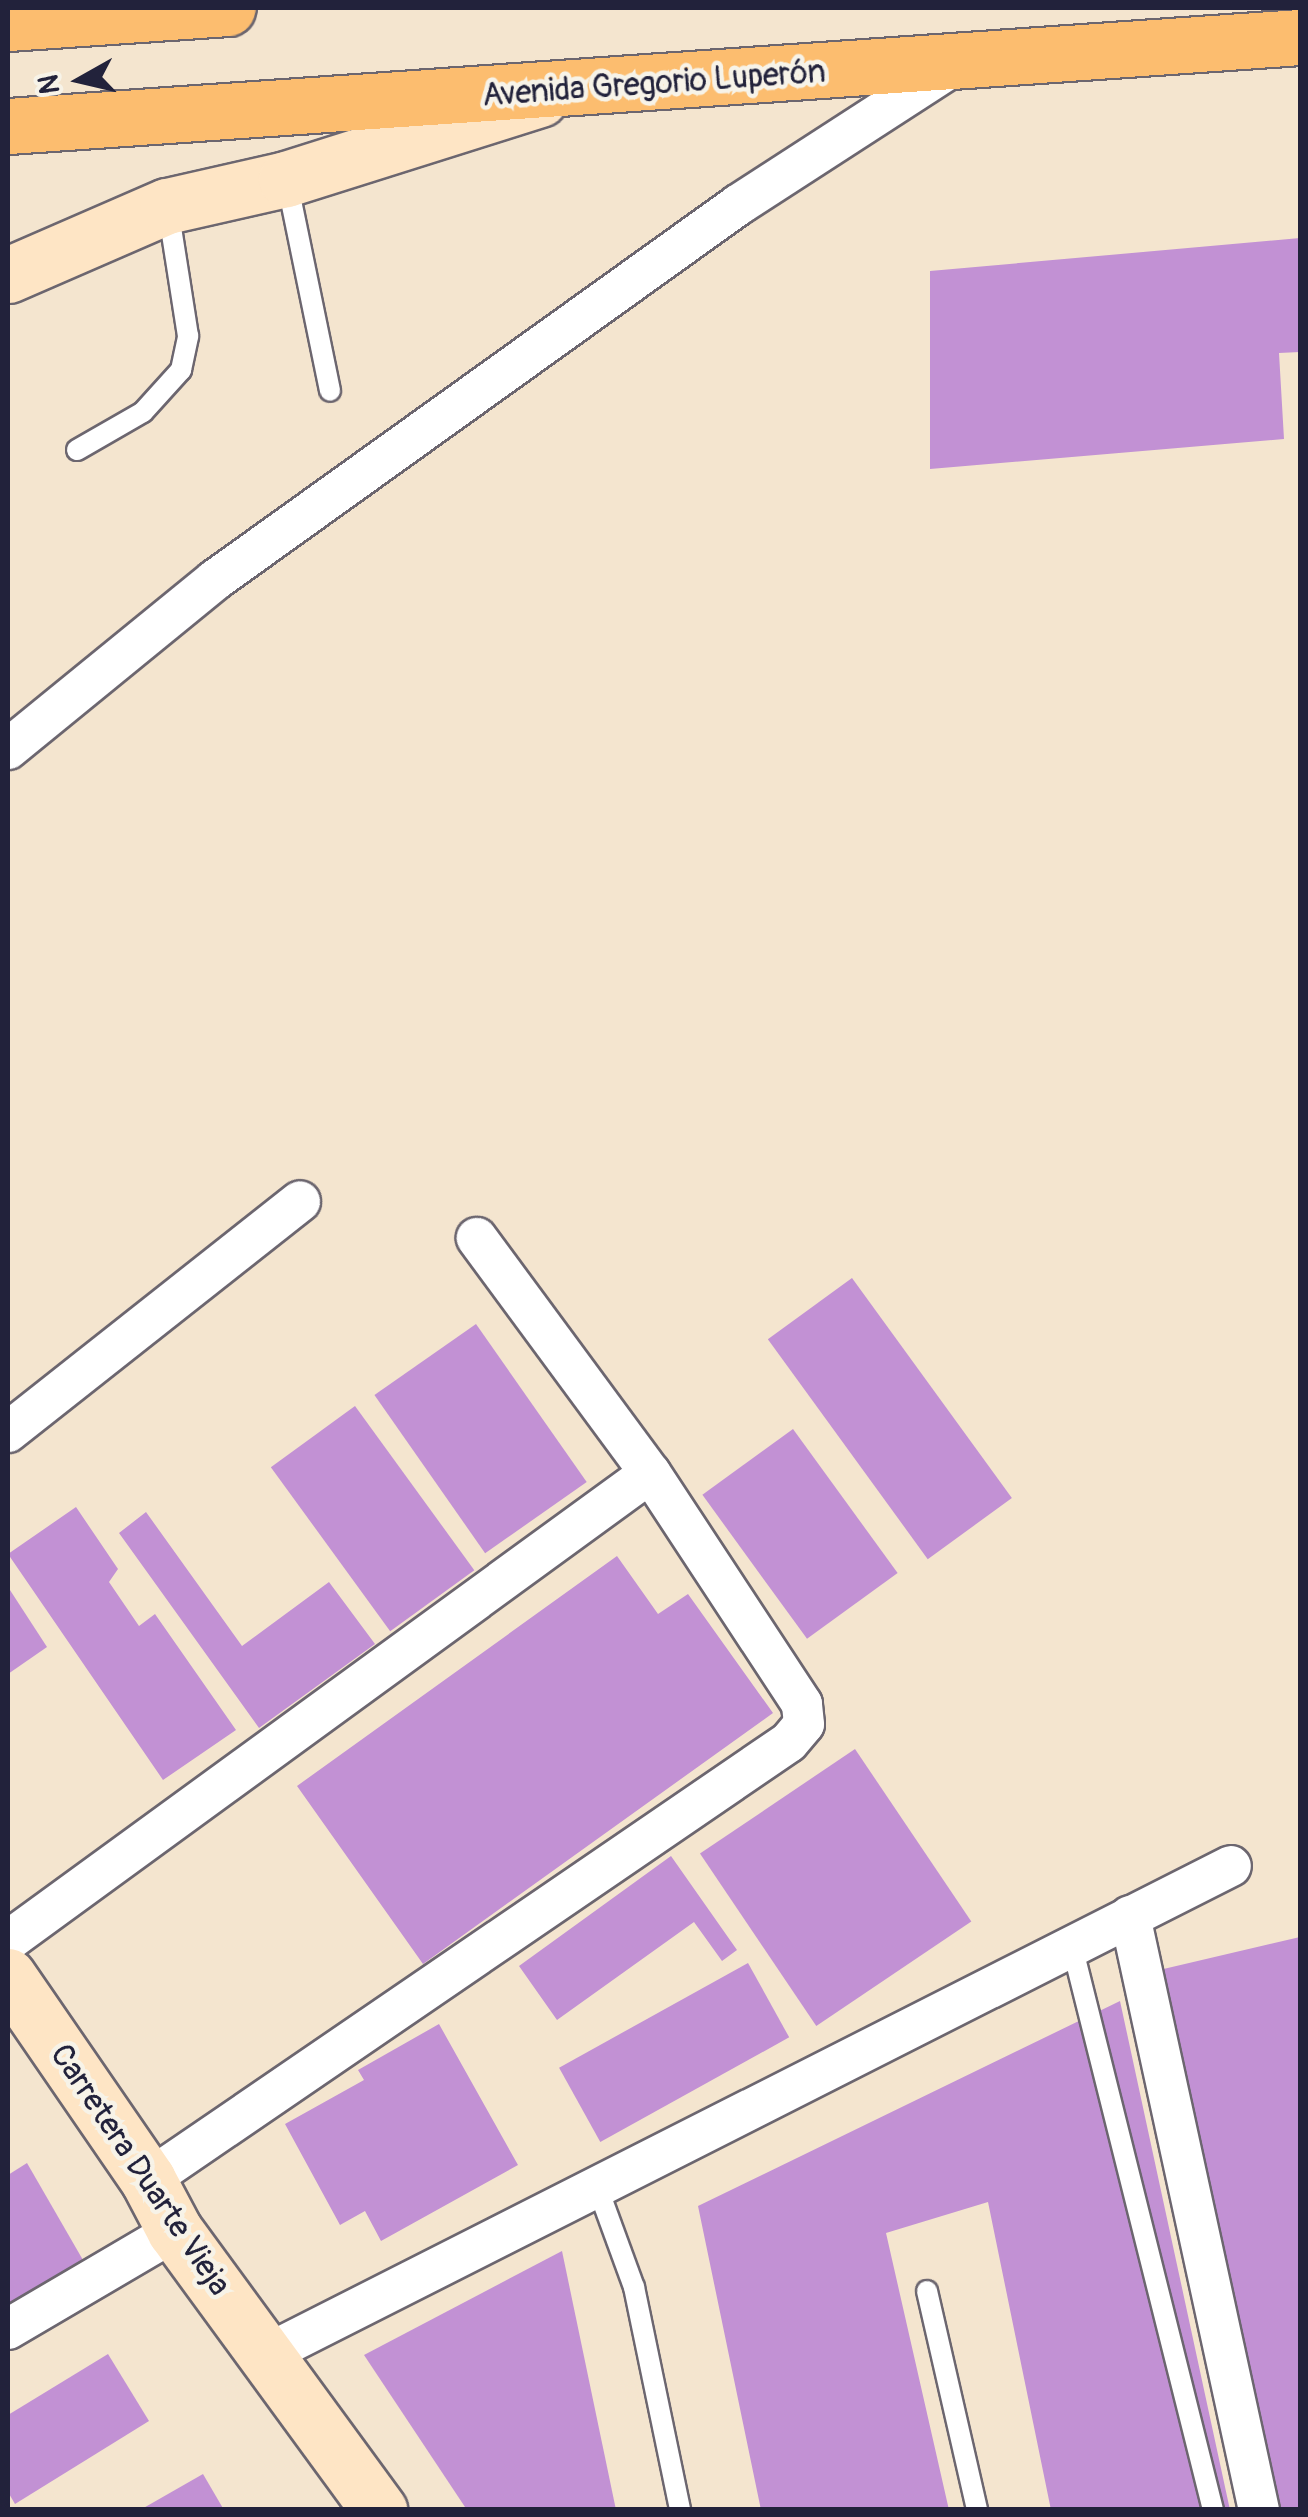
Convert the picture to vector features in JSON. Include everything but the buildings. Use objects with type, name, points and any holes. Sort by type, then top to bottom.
[{"type":"main road","points":[[8,23],[227,8]]},
{"type":"main road","name":"Avenida Gregorio Luperón","points":[[8,126],[1300,37]]},
{"type":"main road","points":[[8,275],[167,206],[286,179],[569,90]]},
{"type":"main road","name":"Carretera Duarte Vieja","points":[[8,1976],[148,2180],[174,2231],[269,2353],[379,2510]]},
{"type":"street","points":[[8,749],[215,580],[770,183],[958,62]]},
{"type":"street","points":[[8,1432],[300,1201]]},
{"type":"street","points":[[148,2180],[790,1742],[804,1724],[802,1704],[650,1473],[477,1238]]},
{"type":"street","points":[[8,1940],[650,1473]]},
{"type":"street","points":[[269,2353],[1231,1866]]},
{"type":"street","points":[[1130,1916],[1258,2510]]},
{"type":"street","points":[[8,2329],[174,2231]]},
{"type":"lane","points":[[286,179],[330,391]]},
{"type":"lane","points":[[77,450],[143,412],[181,370],[188,336],[167,206]]},
{"type":"lane","points":[[1072,1946],[1213,2510]]},
{"type":"lane","points":[[598,2186],[634,2287],[680,2510]]},
{"type":"lane","points":[[927,2292],[977,2510]]}]
